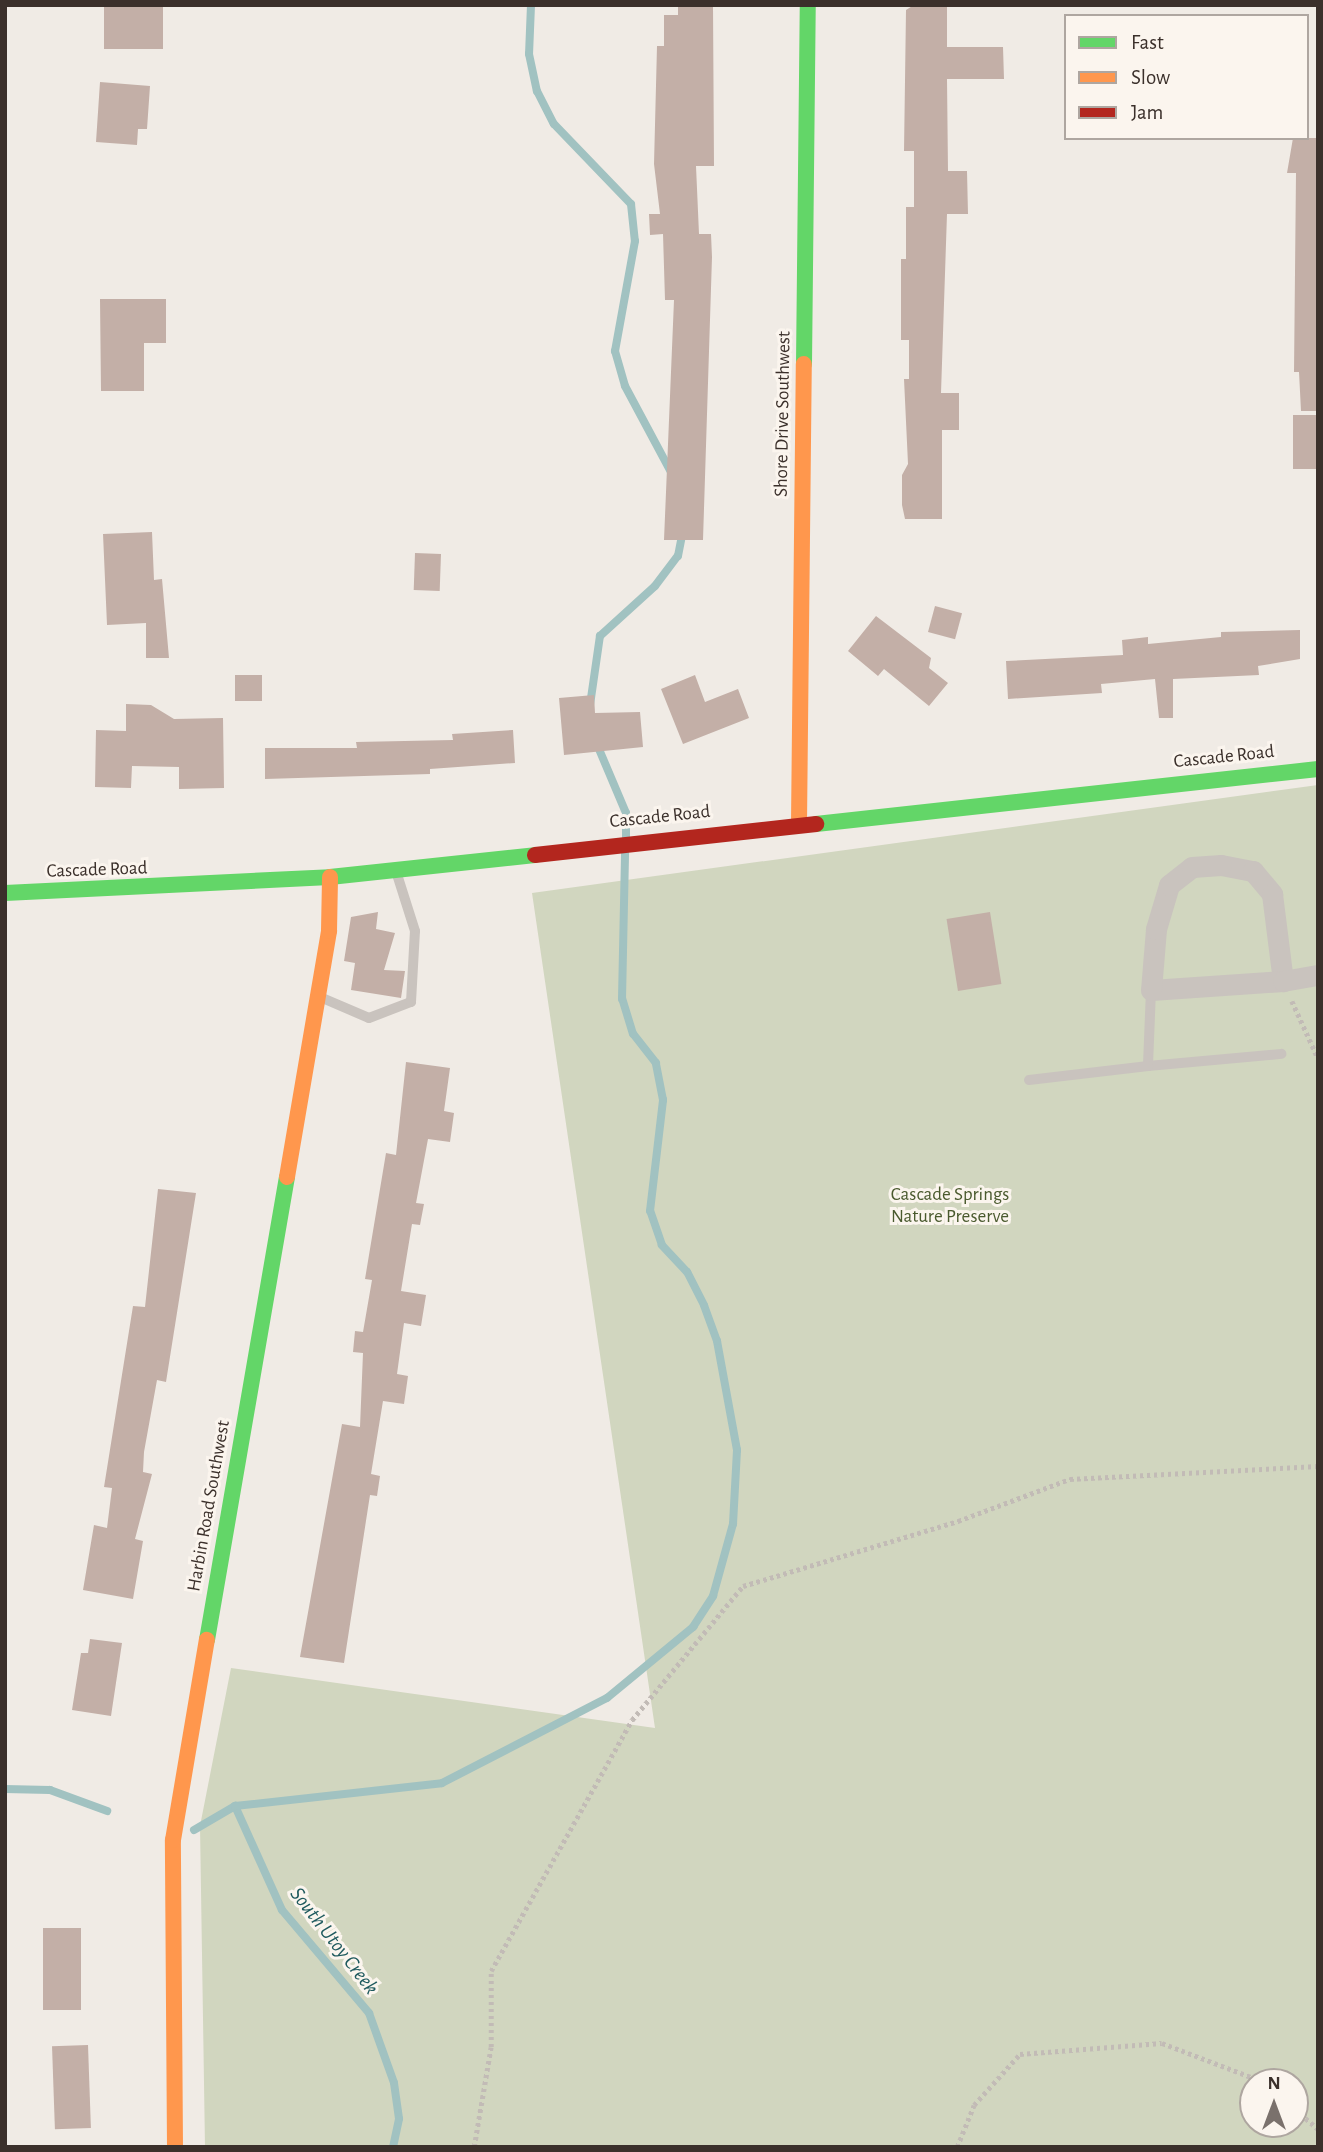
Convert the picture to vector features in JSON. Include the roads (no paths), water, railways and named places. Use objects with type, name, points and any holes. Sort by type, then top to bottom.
[{"type":"street","name":"Shore Drive Southwest","points":[[799,823],[808,5]]},
{"type":"street","name":"Cascade Road","points":[[5,893],[108,892],[330,877],[799,823],[1318,769]]},
{"type":"street","points":[[1283,981],[1272,894],[1253,871],[1221,865],[1192,867],[1169,885],[1156,929],[1151,990],[1283,981],[1318,975]]},
{"type":"street","name":"Harbin Road Southwest","points":[[175,2147],[173,1840],[328,931],[330,877]]},
{"type":"lane","points":[[317,996],[369,1018],[411,1002],[415,931],[396,869]]},
{"type":"lane","points":[[1148,1066],[1151,990]]},
{"type":"lane","points":[[1029,1080],[1281,1054]]},
{"type":"waterway","points":[[531,5],[529,54],[537,91],[554,124],[631,204],[635,241],[615,351],[625,386],[671,472]]},
{"type":"waterway","points":[[590,705],[600,636],[655,586],[678,556],[683,531]]},
{"type":"waterway","points":[[596,742],[626,813],[626,838]]},
{"type":"waterway","points":[[194,1830],[235,1806],[442,1783],[607,1698],[693,1627],[713,1596],[733,1524],[737,1450],[717,1341],[704,1305],[687,1272],[662,1245],[650,1211],[663,1100],[656,1063],[633,1034],[622,999],[625,851]]},
{"type":"waterway","name":"South Utoy Creek","points":[[5,1789],[50,1790],[107,1811]]},
{"type":"waterway","name":"South Utoy Creek","points":[[235,1806],[282,1910],[369,2013],[394,2083],[399,2119],[393,2147]]},
{"type":"park label","name":"Cascade Springs Nature Preserve","points":[[950,1206]]}]
